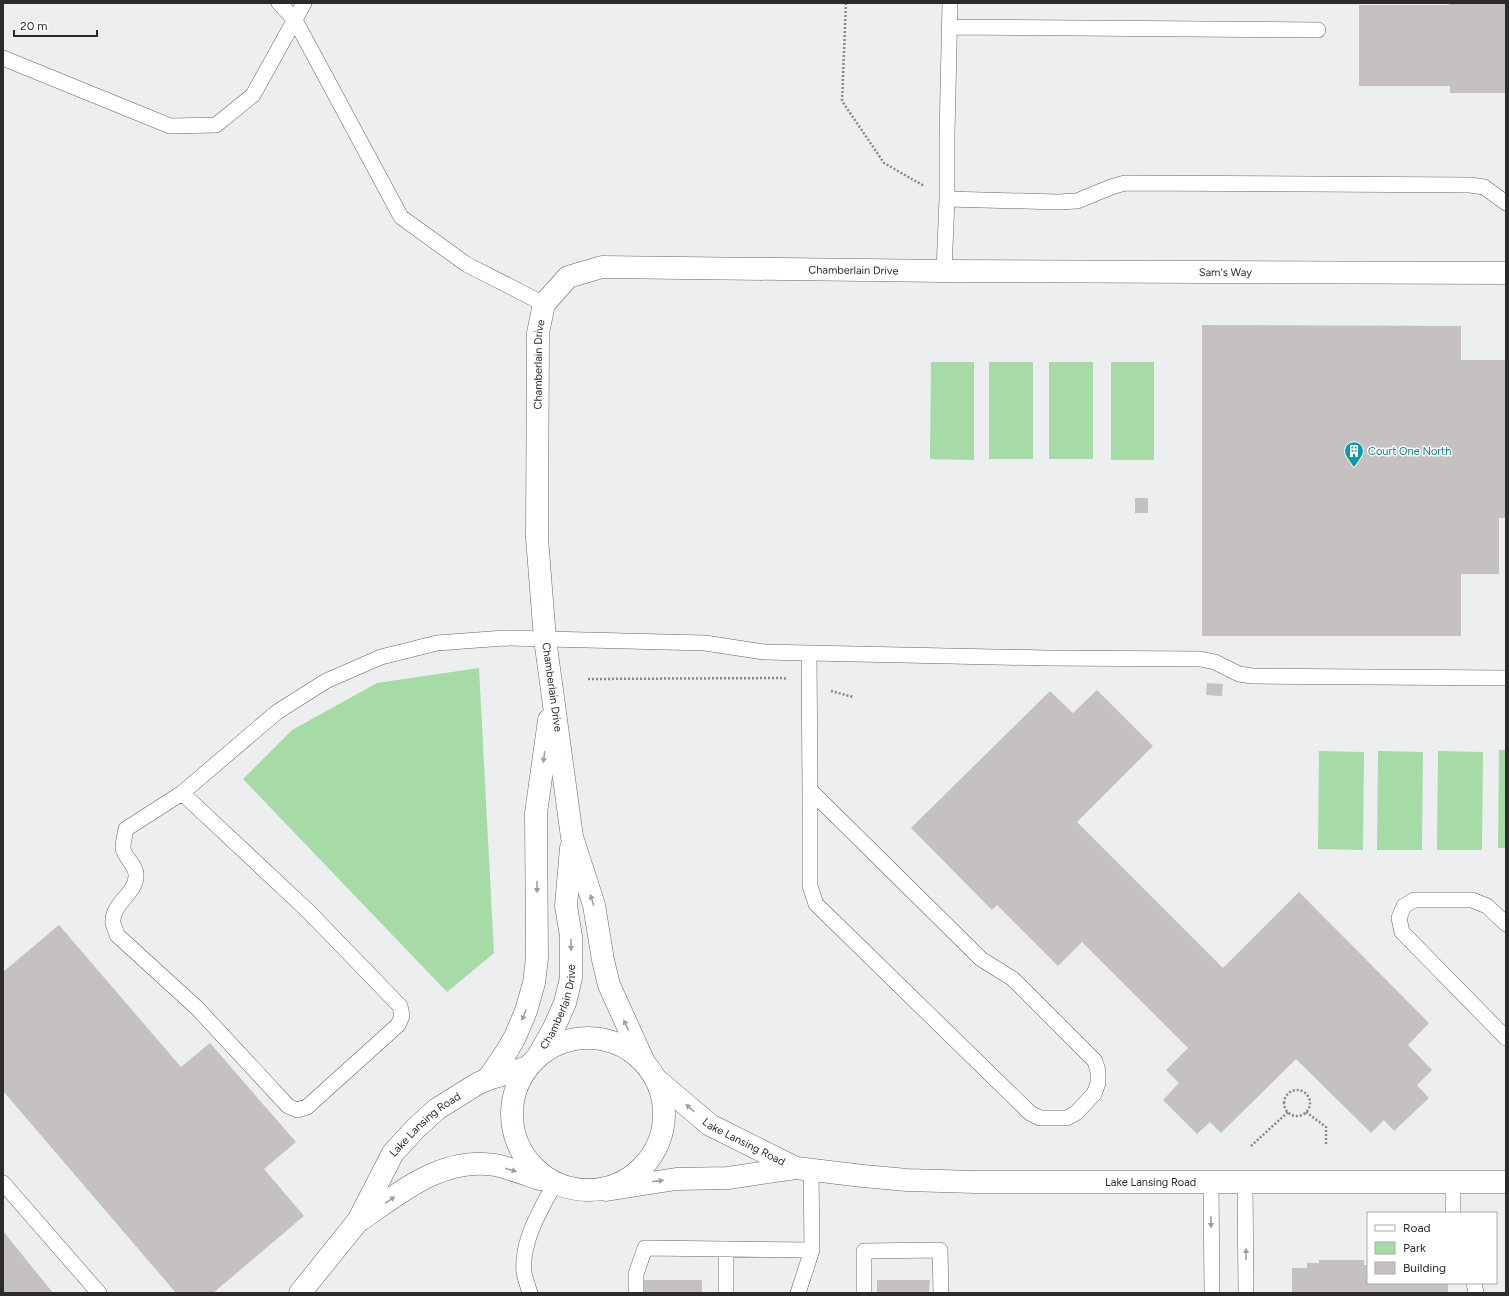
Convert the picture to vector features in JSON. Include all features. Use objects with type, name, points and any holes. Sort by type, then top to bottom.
[{"type":"street","name":"Chamberlain Drive","points":[[643,1060],[609,985],[603,960],[594,905],[572,837],[545,639],[537,538],[538,334],[544,304],[568,277],[602,267],[944,271]]},
{"type":"street","name":"Sam's Way","points":[[944,271],[1506,273]]},
{"type":"street","points":[[488,1079],[515,1037],[526,1011],[534,983],[537,958],[536,813],[553,691]]},
{"type":"street","name":"Chamberlain Drive","points":[[550,1181],[533,1168],[523,1156],[514,1125],[514,1103],[517,1087],[553,1030],[565,1003],[570,978],[570,936],[566,906],[572,837]]},
{"type":"street","name":"Lake Lansing Road","points":[[300,1293],[358,1221],[397,1148],[416,1128],[437,1110],[462,1092],[488,1079],[533,1062],[561,1043],[570,1040],[587,1038],[605,1039],[629,1049],[643,1060]]},
{"type":"street","points":[[606,1190],[622,1183],[637,1172],[648,1160],[658,1145],[663,1129],[665,1113],[663,1096],[658,1081],[643,1060]]},
{"type":"street","name":"Lake Lansing Road","points":[[658,1081],[710,1125],[804,1169]]},
{"type":"street","name":"Lake Lansing Road","points":[[358,1221],[421,1180],[452,1166],[472,1164],[485,1164],[507,1169],[550,1181],[566,1188],[582,1191],[606,1190],[676,1179],[705,1177],[728,1178],[804,1169],[863,1176],[938,1181],[1211,1183],[1506,1182]]},
{"type":"lane","points":[[279,3],[295,20],[401,217],[466,264],[544,304]]},
{"type":"lane","points":[[3,58],[170,126],[216,125],[253,95],[304,3]]},
{"type":"lane","points":[[944,271],[948,199],[947,134],[950,3]]},
{"type":"lane","points":[[950,27],[1318,30]]},
{"type":"lane","points":[[948,199],[1058,202],[1078,201],[1111,187],[1125,183],[1470,185],[1484,187],[1506,203]]},
{"type":"lane","points":[[182,793],[308,911],[400,1006],[402,1016],[398,1025],[307,1107],[297,1110],[288,1106],[197,1008],[117,935],[113,922],[115,912],[137,877],[135,869],[123,850],[126,829],[182,793],[277,712],[326,681],[381,657],[437,643],[505,638],[705,643],[764,652],[1047,658],[1200,659],[1215,662],[1239,674],[1252,676],[1506,678]]},
{"type":"lane","points":[[809,653],[810,886],[816,904],[1030,1113],[1040,1118],[1067,1118],[1076,1113],[1094,1094],[1098,1083],[1098,1071],[1095,1061],[1013,979],[981,959],[810,790]]},
{"type":"lane","points":[[1506,924],[1488,906],[1472,900],[1414,900],[1404,906],[1399,918],[1402,932],[1506,1038]]},
{"type":"lane","points":[[798,1293],[812,1250],[804,1169]]},
{"type":"lane","points":[[530,1293],[524,1273],[526,1253],[535,1219],[550,1181]]},
{"type":"lane","points":[[1453,1182],[1453,1212]]},
{"type":"lane","points":[[3,1183],[99,1293]]},
{"type":"lane","points":[[1211,1183],[1212,1293]]},
{"type":"lane","points":[[1245,1183],[1246,1293]]},
{"type":"lane","points":[[636,1293],[636,1274],[644,1248],[812,1250]]},
{"type":"lane","points":[[726,1249],[726,1293]]},
{"type":"lane","points":[[864,1293],[864,1251],[940,1250],[941,1293]]},
{"type":"path","points":[[846,3],[842,101],[884,163],[948,199]]},
{"type":"path","points":[[588,679],[783,678],[853,697]]},
{"type":"path","points":[[1297,1091],[1305,1093],[1310,1104],[1306,1112],[1299,1116],[1295,1116],[1288,1112],[1285,1109],[1284,1100],[1289,1093],[1297,1091]]},
{"type":"path","points":[[1251,1146],[1288,1112]]},
{"type":"path","points":[[1306,1112],[1326,1127],[1326,1145]]},
{"type":"green space","points":[[931,362],[974,362],[974,460],[930,459]]},
{"type":"green space","points":[[989,362],[1033,362],[1033,459],[989,459]]},
{"type":"green space","points":[[1049,362],[1093,362],[1093,459],[1049,459]]},
{"type":"green space","points":[[1111,362],[1154,362],[1154,460],[1111,460]]},
{"type":"green space","points":[[479,668],[494,953],[447,992],[243,779],[292,730],[377,683]]},
{"type":"green space","points":[[1499,750],[1506,750],[1506,848],[1498,848]]},
{"type":"green space","points":[[1319,751],[1364,752],[1363,850],[1318,849]]},
{"type":"green space","points":[[1378,751],[1423,752],[1422,850],[1377,850]]},
{"type":"green space","points":[[1438,751],[1483,752],[1482,850],[1437,850]]},
{"type":"building","points":[[1449,3],[1506,3],[1506,93],[1450,93],[1450,86],[1359,86],[1359,5],[1449,5]]},
{"type":"building","name":"Court One North","points":[[1202,325],[1461,326],[1461,360],[1506,360],[1506,518],[1499,518],[1499,574],[1461,574],[1461,636],[1202,636]]},
{"type":"building","points":[[1135,498],[1148,498],[1148,513],[1135,513]]},
{"type":"building","points":[[1207,683],[1223,684],[1222,696],[1206,695]]},
{"type":"building","points":[[1097,690],[1153,746],[1077,822],[1223,968],[1299,892],[1429,1023],[1408,1045],[1432,1070],[1417,1085],[1429,1098],[1394,1131],[1384,1120],[1371,1133],[1296,1059],[1221,1133],[1210,1122],[1197,1134],[1163,1100],[1179,1083],[1166,1070],[1188,1048],[1082,942],[1058,966],[997,905],[992,910],[911,828],[1050,691],[1073,713]]},
{"type":"building","points":[[59,925],[181,1067],[210,1043],[296,1142],[264,1169],[304,1216],[213,1293],[176,1293],[3,1091],[3,972]]},
{"type":"building","points":[[3,1231],[53,1293],[3,1293]]},
{"type":"building","points":[[1319,1260],[1364,1260],[1364,1265],[1367,1265],[1367,1284],[1448,1284],[1448,1293],[1292,1293],[1292,1268],[1307,1268],[1307,1263],[1319,1263]]},
{"type":"building","points":[[642,1280],[702,1280],[702,1293],[642,1293]]},
{"type":"building","points":[[877,1280],[930,1280],[929,1293],[877,1293]]},
{"type":"place","name":"Court One North","points":[[1354,468]]}]
